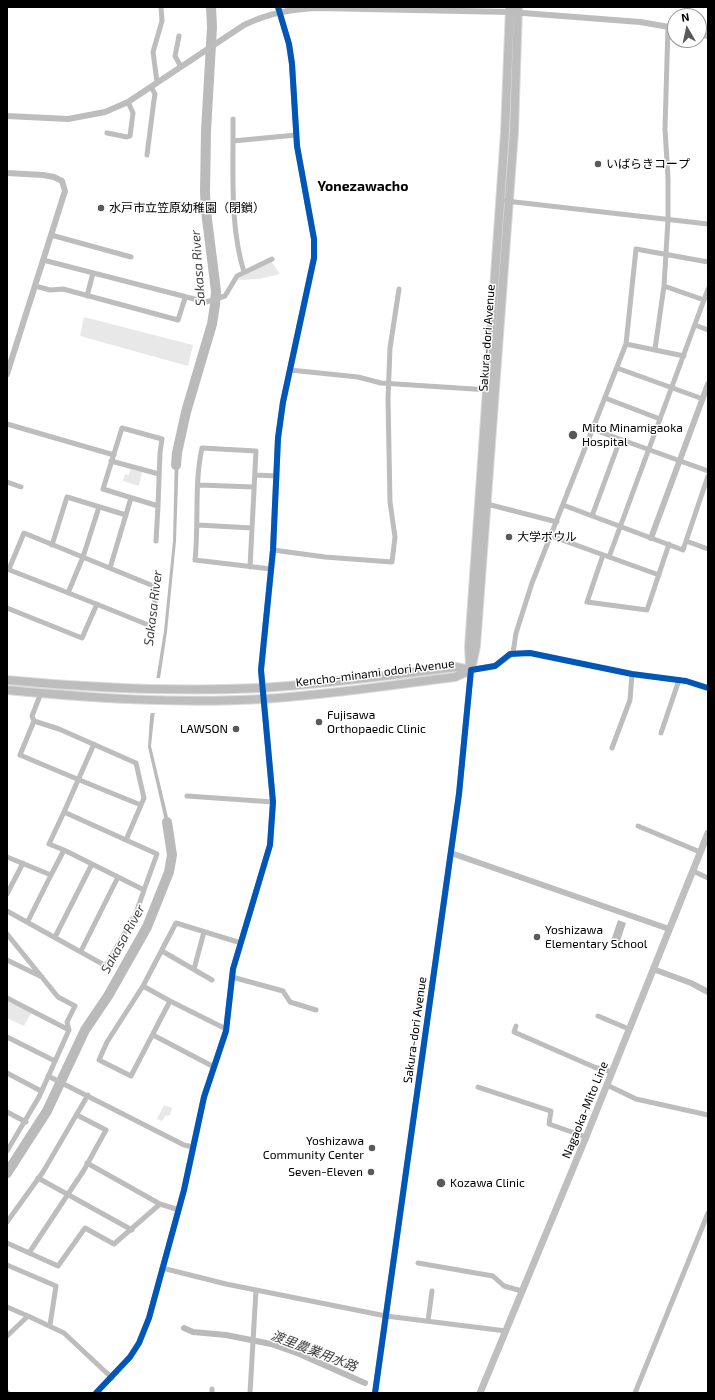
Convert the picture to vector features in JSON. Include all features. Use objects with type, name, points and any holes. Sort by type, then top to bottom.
[{"type":"main road","name":"Sakura-dori Avenue","points":[[471,670],[476,646],[496,390],[510,9]]},
{"type":"main road","name":"Sakura-dori Avenue","points":[[471,670],[469,647],[486,389],[504,201],[514,132],[518,10]]},
{"type":"main road","name":"Kencho-minami odori Avenue","points":[[7,680],[87,687],[146,690],[262,688],[456,667],[471,670]]},
{"type":"main road","name":"Kencho-minami odori Avenue","points":[[7,690],[163,701],[263,699],[328,693],[448,678],[471,670]]},
{"type":"main road","name":"Nagaoka-Mito Line","points":[[480,1393],[586,1137],[708,833]]},
{"type":"street","points":[[157,82],[153,52],[162,21],[162,7]]},
{"type":"street","points":[[96,1393],[112,1378],[130,1357],[145,1330],[179,1210],[203,1100],[226,1029],[232,977],[269,852],[272,832],[273,802],[262,688],[262,656],[273,550],[276,476],[281,415],[314,258],[314,239],[296,135],[292,64],[279,9]]},
{"type":"street","points":[[7,116],[61,119],[80,118],[105,112],[128,102],[254,20],[279,9],[510,9],[667,26]]},
{"type":"street","points":[[179,36],[175,56],[181,67]]},
{"type":"street","points":[[655,349],[664,286],[668,220],[668,178],[665,129],[671,48]]},
{"type":"street","points":[[147,155],[155,94],[151,87]]},
{"type":"street","points":[[107,133],[127,137],[130,136],[133,113],[128,102]]},
{"type":"street","points":[[233,119],[235,216],[240,261],[244,272]]},
{"type":"street","points":[[233,141],[296,135]]},
{"type":"street","points":[[7,173],[54,177],[62,181],[65,191],[7,374]]},
{"type":"street","points":[[504,201],[708,224]]},
{"type":"street","points":[[51,235],[131,256]]},
{"type":"street","points":[[513,653],[516,633],[525,603],[626,344],[636,249],[708,262]]},
{"type":"street","points":[[43,260],[184,298],[206,302],[224,297],[228,293],[237,276],[272,259]]},
{"type":"street","points":[[87,296],[93,273]]},
{"type":"street","points":[[35,286],[50,290],[63,289],[178,320],[184,298]]},
{"type":"street","points":[[664,286],[704,300]]},
{"type":"street","points":[[273,550],[325,557],[392,562],[395,538],[390,502],[387,416],[390,348],[399,289]]},
{"type":"street","points":[[610,557],[708,289]]},
{"type":"street","points":[[696,325],[708,330]]},
{"type":"street","points":[[626,344],[684,356]]},
{"type":"street","points":[[617,368],[705,400]]},
{"type":"street","points":[[290,370],[358,377],[389,383],[496,390]]},
{"type":"street","points":[[651,538],[679,461],[705,400],[708,384]]},
{"type":"street","points":[[605,398],[660,419]]},
{"type":"street","points":[[7,424],[114,455]]},
{"type":"street","points":[[156,542],[162,439],[122,428],[103,489],[158,506]]},
{"type":"street","points":[[592,429],[708,472]]},
{"type":"street","points":[[592,516],[620,440]]},
{"type":"street","points":[[250,567],[256,452],[202,448],[199,461],[198,525],[195,560],[250,567],[271,569]]},
{"type":"street","points":[[111,461],[159,474]]},
{"type":"street","points":[[255,475],[276,476]]},
{"type":"street","points":[[563,505],[683,550],[708,476]]},
{"type":"street","points":[[7,482],[21,487]]},
{"type":"street","points":[[199,485],[254,487]]},
{"type":"street","points":[[52,545],[67,497],[126,515]]},
{"type":"street","points":[[110,568],[131,498]]},
{"type":"street","points":[[487,504],[557,522]]},
{"type":"street","points":[[68,593],[83,557],[99,507]]},
{"type":"street","points":[[198,525],[252,528]]},
{"type":"street","points":[[24,533],[83,557],[156,587],[153,627],[8,569],[24,533]]},
{"type":"street","points":[[551,536],[659,575]]},
{"type":"street","points":[[686,542],[708,549]]},
{"type":"street","points":[[603,555],[587,602],[647,610],[669,544]]},
{"type":"street","points":[[7,608],[82,638],[97,604]]},
{"type":"street","points":[[471,670],[495,666],[513,653],[530,653],[632,674],[679,680],[708,688]]},
{"type":"street","name":"Sakura-dori Avenue","points":[[375,1393],[451,853],[463,761],[471,670]]},
{"type":"street","points":[[612,748],[630,700],[632,674]]},
{"type":"street","points":[[660,733],[679,680]]},
{"type":"street","points":[[41,693],[32,716],[34,721],[20,755],[141,805]]},
{"type":"street","points":[[34,721],[59,729],[136,763],[144,798],[126,840]]},
{"type":"street","points":[[94,744],[49,844],[144,890]]},
{"type":"street","points":[[187,796],[273,802]]},
{"type":"street","points":[[7,910],[106,966],[136,913],[157,854],[64,812]]},
{"type":"street","points":[[638,826],[700,852]]},
{"type":"street","points":[[28,921],[64,850]]},
{"type":"street","points":[[451,853],[669,929]]},
{"type":"street","points":[[7,857],[51,875]]},
{"type":"street","points":[[7,894],[23,863]]},
{"type":"street","points":[[55,937],[92,864]]},
{"type":"street","points":[[693,871],[708,878]]},
{"type":"street","points":[[81,951],[118,877]]},
{"type":"street","points":[[170,1001],[131,1076],[99,1060],[107,1042],[143,986],[176,923],[241,943]]},
{"type":"street","points":[[194,969],[204,932]]},
{"type":"street","points":[[7,934],[58,997],[75,1006],[67,1022],[69,1030],[55,1061],[51,1077],[41,1091],[26,1122],[7,1151]]},
{"type":"street","points":[[162,952],[212,980]]},
{"type":"street","points":[[7,960],[43,978]]},
{"type":"street","points":[[653,969],[696,985],[708,992]]},
{"type":"street","points":[[232,977],[283,991],[290,1002],[316,1010]]},
{"type":"street","points":[[143,986],[226,1029]]},
{"type":"street","points":[[7,998],[69,1030]]},
{"type":"street","points":[[598,1016],[629,1029]]},
{"type":"street","points":[[516,1026],[514,1032],[594,1067],[612,1072]]},
{"type":"street","points":[[153,1035],[214,1067]]},
{"type":"street","points":[[7,1036],[55,1061]]},
{"type":"street","points":[[7,1073],[41,1091]]},
{"type":"street","points":[[51,1077],[184,1145],[193,1147]]},
{"type":"street","points":[[607,1085],[636,1099],[708,1115]]},
{"type":"street","points":[[478,1086],[551,1111],[548,1124],[586,1137]]},
{"type":"street","points":[[7,1222],[38,1178],[88,1095]]},
{"type":"street","points":[[7,1112],[26,1122]]},
{"type":"street","points":[[29,1253],[67,1195],[106,1130],[77,1115]]},
{"type":"street","points":[[87,1163],[160,1204],[179,1210]]},
{"type":"street","points":[[38,1178],[132,1230]]},
{"type":"street","points":[[7,1243],[58,1266],[85,1228],[114,1244],[132,1230],[160,1204]]},
{"type":"street","points":[[635,1393],[708,1214]]},
{"type":"street","points":[[418,1263],[493,1276],[504,1286],[522,1291]]},
{"type":"street","points":[[7,1265],[56,1286],[50,1326]]},
{"type":"street","points":[[162,1268],[256,1290],[386,1316],[428,1320],[506,1331]]},
{"type":"street","points":[[250,1393],[256,1290]]},
{"type":"street","points":[[428,1320],[432,1291]]},
{"type":"street","points":[[7,1307],[64,1333],[112,1378]]},
{"type":"street","points":[[7,1336],[28,1316]]},
{"type":"shaded area","points":[[271,261],[280,274],[259,279],[238,280],[241,277]]},
{"type":"shaded area","points":[[84,317],[193,345],[188,366],[80,336]]},
{"type":"shaded area","points":[[175,453],[179,453],[176,541],[167,632],[151,746],[172,834],[168,834],[148,747],[150,717],[164,631],[173,541]]},
{"type":"shaded area","points":[[130,469],[142,472],[139,486],[123,481],[125,474],[129,475]]},
{"type":"shaded area","points":[[618,920],[626,923],[619,944],[611,941]]},
{"type":"shaded area","points":[[7,1001],[31,1013],[24,1026],[7,1018]]},
{"type":"shaded area","points":[[164,1105],[172,1108],[170,1115],[165,1116],[162,1121],[157,1119]]},
{"type":"pier","points":[[155,678],[163,678],[157,713],[149,713]]},
{"type":"waterway","name":"Sakasa River","points":[[176,465],[177,453],[186,412],[212,324],[215,305],[216,291],[205,192],[206,131],[212,27],[211,7]]},
{"type":"waterway","name":"Sakasa River","points":[[7,1173],[47,1111],[85,1030],[108,996],[147,927],[169,872],[172,855],[167,822]]},
{"type":"waterway","name":"渡里農業用水路","points":[[184,1328],[193,1332],[226,1335],[271,1344],[297,1353],[365,1383]]},
{"type":"cycle path","points":[[96,1393],[130,1357],[139,1343],[149,1318],[184,1190],[204,1097],[226,1031],[233,969],[270,845],[273,802],[261,670],[273,550],[278,438],[283,402],[314,258],[314,239],[297,146],[292,64],[289,44],[278,7]]},
{"type":"cycle path","points":[[375,1393],[459,794],[471,670],[495,666],[510,654],[530,653],[632,674],[686,681],[708,688]]},
{"type":"place","name":"いばらきコープ","points":[[598,164]]},
{"type":"place","name":"水戸市立笠原幼稚園（閉鎖）","points":[[101,208]]},
{"type":"place","name":"Mito Minamigaoka Hospital","points":[[573,435]]},
{"type":"place","name":"大学ボウル","points":[[509,537]]},
{"type":"place","name":"Fujisawa Orthopaedic Clinic","points":[[319,722]]},
{"type":"place","name":"LAWSON","points":[[236,729]]},
{"type":"place","name":"Yoshizawa Elementary School","points":[[537,937]]},
{"type":"place","name":"Yoshizawa Community Center","points":[[372,1148]]},
{"type":"place","name":"Seven-Eleven","points":[[371,1172]]},
{"type":"place","name":"Kozawa Clinic","points":[[441,1183]]},
{"type":"district","name":"Yonezawacho","points":[[363,186]]}]
